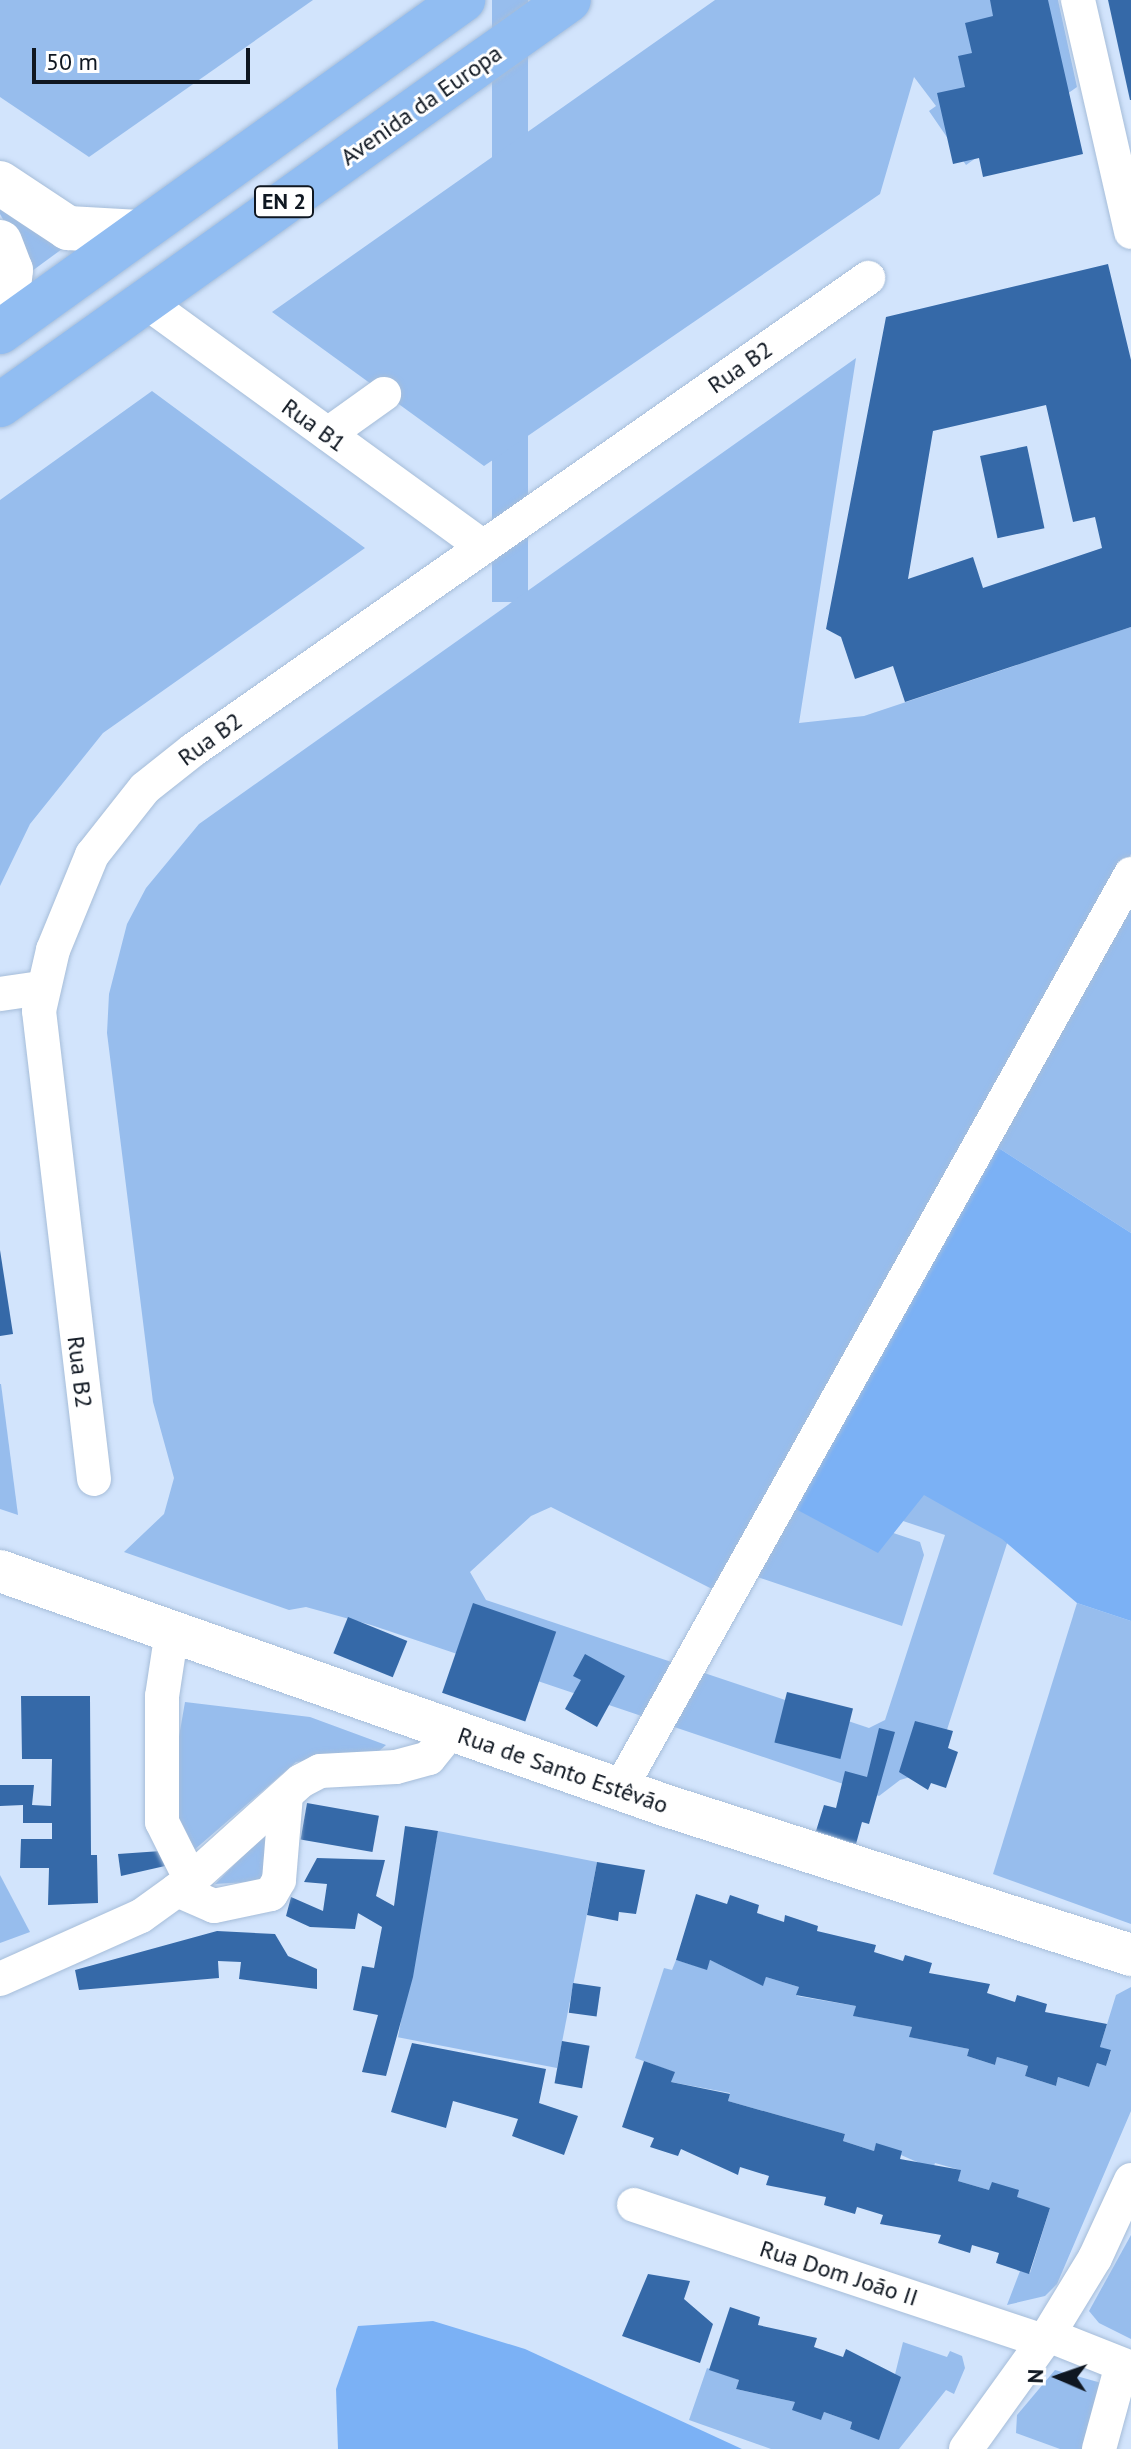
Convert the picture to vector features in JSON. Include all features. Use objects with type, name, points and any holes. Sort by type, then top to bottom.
[{"type":"main road","name":"EN 2","points":[[2,331],[463,0]]},
{"type":"main road","name":"Avenida da Europa","points":[[0,405],[569,0]]},
{"type":"main road","points":[[0,183],[68,228],[139,232]]},
{"type":"main road","points":[[0,242],[11,270],[2,331]]},
{"type":"street","points":[[1078,0],[1131,232]]},
{"type":"street","name":"Rua B2","points":[[94,1479],[42,1070],[41,988],[92,855],[145,788],[868,278]]},
{"type":"street","name":"Rua B1","points":[[146,302],[483,547]]},
{"type":"street","points":[[328,434],[384,394]]},
{"type":"street","points":[[620,1789],[1131,874]]},
{"type":"street","points":[[0,994],[41,988]]},
{"type":"street","name":"Rua de Santo Estêvão","points":[[0,1571],[620,1789],[1131,1955]]},
{"type":"street","points":[[172,1631],[162,1696],[162,1822],[184,1885],[214,1906],[271,1894],[282,1859],[286,1795]]},
{"type":"street","points":[[0,1979],[141,1916],[184,1885],[286,1795],[320,1771],[396,1767],[429,1758],[451,1731]]},
{"type":"street","points":[[966,2449],[1046,2338],[1095,2258],[1131,2180]]},
{"type":"street","name":"Rua Dom João II","points":[[634,2205],[1126,2366]]},
{"type":"street","points":[[1099,2449],[1126,2366]]},
{"type":"shaded area","points":[[0,0],[313,0],[89,157],[0,97]]},
{"type":"shaded area","points":[[492,0],[528,0],[528,602],[492,602]]},
{"type":"shaded area","points":[[715,0],[1058,0],[1077,87],[966,165],[929,111],[936,106],[914,77],[880,194],[484,466],[272,312]]},
{"type":"shaded area","points":[[0,201],[62,249],[32,271],[0,214]]},
{"type":"shaded area","points":[[856,358],[799,723],[864,716],[1131,627],[1131,854],[796,1441],[1022,1497],[934,1770],[900,1780],[879,1796],[371,1625],[306,1607],[289,1610],[124,1552],[164,1514],[174,1478],[153,1402],[107,1033],[109,994],[127,924],[146,888],[199,824]],"holes":[[[769,1491],[846,1502],[945,1535],[885,1720],[869,1728],[486,1600],[470,1572],[531,1516],[551,1507],[712,1589],[725,1566],[902,1626],[924,1555],[920,1542]]]},
{"type":"shaded area","points":[[152,391],[365,548],[103,733],[30,824],[0,886],[0,500]]},
{"type":"shaded area","points":[[1131,902],[1131,1233],[997,1147]]},
{"type":"shaded area","points":[[997,1147],[1131,1233],[1131,1621],[1077,1603],[1002,1539],[924,1495],[878,1553],[790,1506]]},
{"type":"shaded area","points":[[1,1384],[18,1515],[0,1509]]},
{"type":"shaded area","points":[[1077,1603],[1131,1621],[1131,1924],[993,1874]]},
{"type":"shaded area","points":[[185,1702],[310,1717],[386,1745],[378,1752],[296,1762],[193,1851],[177,1824],[177,1748]]},
{"type":"shaded area","points":[[270,1829],[263,1881],[215,1884]]},
{"type":"shaded area","points":[[438,1831],[597,1862],[557,2068],[398,2037]]},
{"type":"shaded area","points":[[0,1875],[30,1932],[0,1943]]},
{"type":"shaded area","points":[[676,1960],[706,1969],[710,1960],[763,1985],[766,1977],[799,1987],[797,1996],[856,2006],[854,2016],[912,2027],[910,2037],[969,2049],[967,2056],[995,2065],[997,2057],[1028,2066],[1025,2076],[1056,2086],[1058,2077],[1089,2087],[1097,2063],[1106,2066],[1111,2051],[1100,2047],[1116,1995],[1131,1987],[1131,2111],[1057,2284],[1045,2296],[1007,2305],[1020,2271],[1030,2273],[1050,2208],[958,2181],[960,2170],[935,2163],[933,2169],[876,2144],[874,2151],[843,2141],[845,2134],[728,2101],[730,2093],[671,2082],[674,2072],[635,2058],[664,1968],[672,1970]]},
{"type":"shaded area","points":[[1131,2235],[1131,2339],[1099,2323],[1089,2311]]},
{"type":"shaded area","points":[[433,2321],[525,2349],[742,2449],[338,2449],[336,2389],[358,2326]]},
{"type":"shaded area","points":[[903,2342],[947,2357],[950,2351],[962,2356],[965,2368],[954,2394],[946,2390],[899,2449],[771,2449],[689,2420],[707,2368],[739,2380],[736,2389],[795,2402],[821,2419],[824,2412],[852,2422],[850,2429],[879,2439]]},
{"type":"shaded area","points":[[1055,2370],[1105,2384],[1085,2449],[1060,2449],[1016,2433],[1017,2415]]},
{"type":"building","points":[[990,0],[1048,0],[1083,154],[983,177],[979,158],[953,164],[937,93],[965,87],[958,56],[972,53],[965,23],[993,16]]},
{"type":"building","points":[[1108,0],[1131,0],[1131,100],[1130,100]]},
{"type":"building","points":[[1108,264],[1131,360],[1131,627],[905,702],[893,666],[855,679],[841,637],[826,629],[886,317]],"holes":[[[1046,405],[1073,522],[1095,517],[1102,548],[983,588],[973,557],[908,579],[933,431]]]},
{"type":"building","points":[[1027,446],[1044,528],[998,538],[980,456]]},
{"type":"building","points":[[0,1250],[13,1334],[0,1336]]},
{"type":"building","points":[[473,1603],[556,1632],[525,1721],[442,1693]]},
{"type":"building","points":[[348,1617],[407,1641],[393,1677],[333,1653]]},
{"type":"building","points":[[585,1654],[625,1676],[597,1727],[565,1709],[581,1680],[573,1676]]},
{"type":"building","points":[[787,1692],[853,1708],[840,1759],[774,1742]]},
{"type":"building","points":[[21,1696],[90,1696],[91,1855],[97,1855],[98,1903],[48,1905],[49,1868],[20,1868],[21,1839],[52,1839],[52,1823],[23,1823],[23,1805],[0,1806],[0,1785],[34,1785],[32,1805],[51,1806],[52,1759],[22,1759]]},
{"type":"building","points":[[915,1721],[953,1731],[948,1748],[958,1752],[946,1788],[931,1783],[928,1790],[899,1772]]},
{"type":"building","points":[[879,1728],[895,1732],[869,1824],[862,1822],[856,1844],[816,1831],[824,1805],[836,1808],[845,1771],[867,1777]]},
{"type":"building","points":[[307,1803],[379,1816],[372,1852],[301,1839]]},
{"type":"building","points":[[405,1826],[438,1831],[413,1977],[386,2076],[362,2072],[378,2015],[353,2010],[362,1966],[374,1968],[382,1927],[358,1913],[355,1929],[310,1927],[286,1916],[291,1897],[323,1911],[327,1884],[304,1882],[317,1858],[385,1860],[376,1896],[394,1906]]},
{"type":"building","points":[[161,1851],[165,1866],[121,1876],[118,1854]]},
{"type":"building","points":[[597,1862],[645,1870],[636,1914],[619,1912],[618,1921],[587,1915]]},
{"type":"building","points":[[696,1894],[727,1904],[730,1895],[759,1905],[757,1913],[784,1922],[785,1915],[818,1926],[817,1931],[876,1945],[874,1952],[903,1961],[905,1955],[932,1963],[929,1973],[990,1984],[987,1993],[1015,2002],[1017,1995],[1047,2004],[1045,2012],[1107,2024],[1100,2047],[1111,2050],[1106,2066],[1097,2063],[1089,2087],[1058,2077],[1056,2086],[1025,2076],[1028,2066],[997,2057],[995,2065],[967,2056],[969,2049],[909,2037],[912,2027],[853,2016],[856,2006],[796,1995],[799,1987],[766,1977],[763,1986],[710,1960],[707,1970],[676,1960]]},
{"type":"building","points":[[217,1931],[275,1934],[288,1956],[317,1969],[317,1989],[239,1979],[241,1962],[218,1961],[219,1978],[79,1990],[75,1970]]},
{"type":"building","points":[[573,1983],[601,1987],[597,2017],[569,2013]]},
{"type":"building","points":[[562,2041],[590,2046],[582,2088],[555,2083]]},
{"type":"building","points":[[412,2043],[546,2069],[539,2103],[578,2116],[564,2155],[512,2136],[518,2119],[453,2101],[446,2128],[391,2112]]},
{"type":"building","points":[[644,2061],[675,2072],[671,2082],[730,2094],[728,2101],[845,2134],[843,2141],[874,2151],[876,2143],[902,2151],[900,2159],[961,2170],[958,2181],[989,2190],[992,2182],[1019,2190],[1017,2197],[1050,2208],[1029,2274],[996,2263],[999,2253],[972,2245],[970,2253],[938,2243],[941,2235],[880,2224],[883,2215],[857,2207],[855,2214],[824,2205],[826,2197],[766,2185],[769,2176],[740,2167],[738,2175],[681,2149],[678,2156],[650,2147],[654,2138],[622,2127]]},
{"type":"building","points":[[648,2274],[690,2281],[684,2299],[713,2324],[700,2363],[622,2336]]},
{"type":"building","points":[[730,2307],[760,2317],[758,2325],[817,2338],[814,2347],[843,2357],[846,2349],[901,2377],[879,2440],[850,2429],[852,2422],[824,2412],[821,2420],[792,2410],[795,2402],[736,2389],[739,2380],[709,2370]]}]
